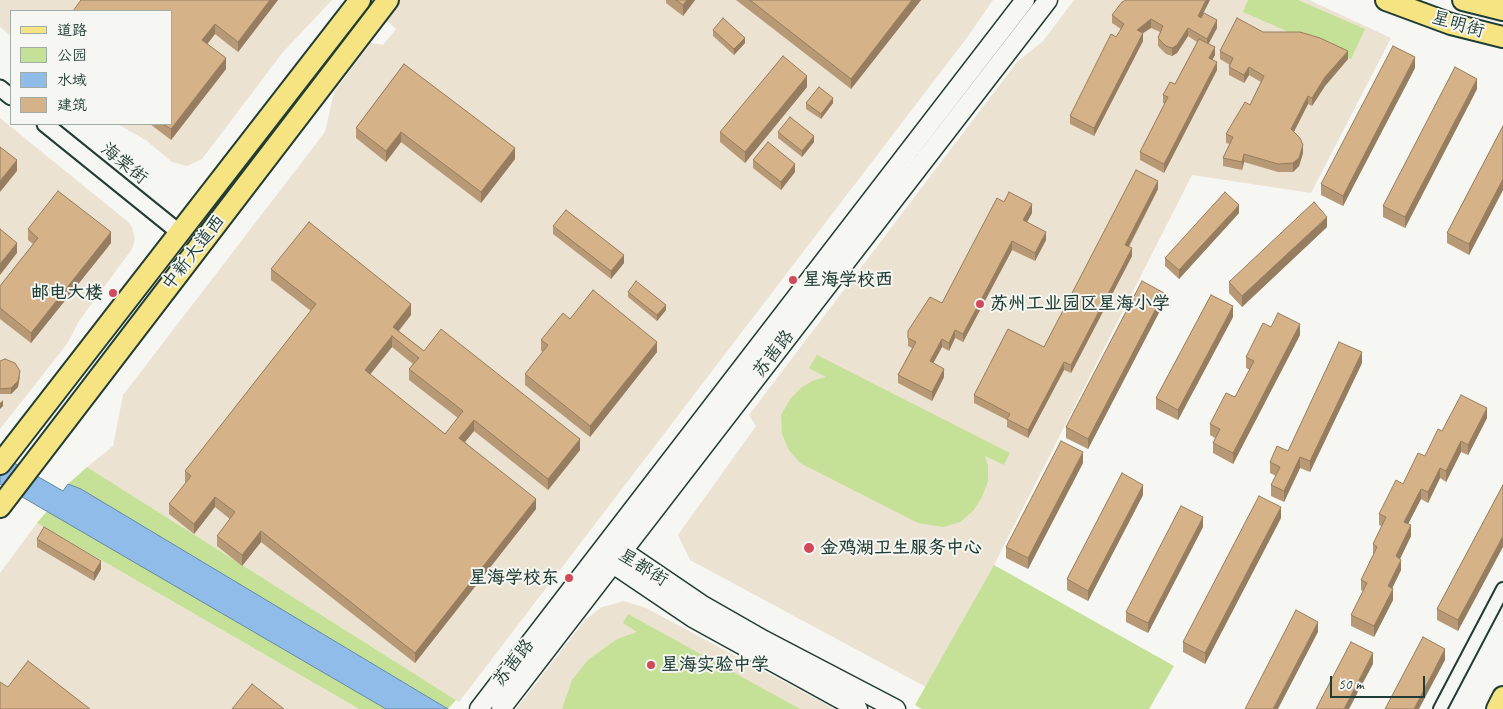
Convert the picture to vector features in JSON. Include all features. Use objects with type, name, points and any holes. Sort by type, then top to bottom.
[{"type":"main road","name":"中新大道西","points":[[0,464],[360,0]]},
{"type":"main road","name":"中新大道西","points":[[1,506],[388,0]]},
{"type":"main road","name":"苏茜路","points":[[479,709],[1025,0]]},
{"type":"main road","name":"苏茜路","points":[[501,709],[1048,0]]},
{"type":"main road","name":"星明街","points":[[1386,0],[1451,24],[1503,37]]},
{"type":"main road","name":"星明街","points":[[1463,0],[1503,10]]},
{"type":"main road","name":"星都街","points":[[604,547],[618,558],[648,589],[709,627],[858,709]]},
{"type":"main road","name":"星都街","points":[[618,558],[896,709]]},
{"type":"main road","points":[[1497,709],[1503,697]]},
{"type":"street","points":[[0,88],[10,96]]},
{"type":"street","name":"海棠街","points":[[46,125],[180,233]]},
{"type":"street","points":[[1440,709],[1503,589]]},
{"type":"shaded area","points":[[0,0],[332,0],[283,52],[202,159],[187,166],[172,162],[147,141],[120,125],[172,125],[172,10],[10,10],[10,35],[0,27]]},
{"type":"shaded area","points":[[396,0],[993,0],[969,35],[459,702],[87,467],[113,446],[123,395],[325,132],[334,92],[371,43],[383,45],[396,29],[383,17]]},
{"type":"shaded area","name":"苏州工业园区星海小学","points":[[1074,0],[1309,0],[1391,38],[1311,193],[1192,175],[994,565],[926,687],[690,560],[678,535],[756,426],[749,415],[1017,62],[1043,41]]},
{"type":"shaded area","points":[[0,118],[127,221],[132,227],[135,239],[132,249],[79,321],[67,344],[0,429]]},
{"type":"shaded area","points":[[37,523],[359,709],[0,709],[0,573]]},
{"type":"shaded area","name":"星海实验中学","points":[[624,601],[646,608],[835,709],[516,709],[585,620],[602,607]]},
{"type":"green space","points":[[1248,0],[1298,0],[1365,29],[1351,59],[1243,12]]},
{"type":"green space","points":[[817,355],[1010,453],[1004,465],[985,456],[988,466],[988,481],[982,497],[973,511],[960,522],[943,527],[918,523],[800,463],[789,450],[782,434],[781,415],[791,398],[802,387],[812,381],[826,377],[809,368]]},
{"type":"green space","points":[[87,467],[456,700],[448,709],[81,489],[68,484]]},
{"type":"green space","points":[[47,511],[386,709],[359,709],[37,523]]},
{"type":"green space","points":[[994,565],[1174,666],[1149,709],[922,709],[915,705]]},
{"type":"green space","name":"星海实验中学","points":[[628,614],[800,709],[562,709],[572,680],[588,660],[617,639],[637,632],[623,623]]},
{"type":"water","points":[[0,455],[63,491],[68,484],[81,489],[448,709],[386,709],[0,484]]},
{"type":"building","points":[[81,0],[270,0],[238,42],[215,24],[202,40],[226,58],[171,129],[165,125],[172,125],[172,10],[74,10]]},
{"type":"building","points":[[676,0],[687,0],[683,5]]},
{"type":"building","points":[[750,0],[912,0],[851,79]]},
{"type":"building","points":[[1126,0],[1206,0],[1198,16],[1201,18],[1204,13],[1217,20],[1207,39],[1188,28],[1177,45],[1172,48],[1166,46],[1158,38],[1163,26],[1151,19],[1137,30],[1143,33],[1094,128],[1070,116],[1111,34],[1116,37],[1124,24],[1112,15],[1122,2]]},
{"type":"building","points":[[723,18],[745,38],[734,49],[713,30]]},
{"type":"building","points":[[1237,18],[1263,32],[1300,32],[1320,38],[1348,51],[1325,77],[1312,98],[1308,96],[1291,129],[1300,138],[1303,145],[1299,158],[1293,163],[1278,164],[1244,154],[1242,162],[1223,158],[1233,137],[1226,134],[1245,102],[1250,105],[1264,76],[1249,67],[1244,75],[1229,67],[1233,58],[1220,51]]},
{"type":"building","points":[[1199,39],[1215,47],[1209,58],[1217,62],[1164,164],[1140,152],[1168,97],[1163,95],[1170,82],[1175,84]]},
{"type":"building","points":[[1393,46],[1415,57],[1343,196],[1321,184]]},
{"type":"building","points":[[783,56],[807,76],[745,152],[720,132]]},
{"type":"building","points":[[404,64],[515,148],[481,192],[401,132],[386,151],[356,128]]},
{"type":"building","points":[[1455,67],[1477,79],[1405,217],[1383,206]]},
{"type":"building","points":[[819,87],[833,98],[821,114],[806,103]]},
{"type":"building","points":[[790,117],[814,136],[802,151],[778,132]]},
{"type":"building","points":[[1503,126],[1503,179],[1469,244],[1447,233]]},
{"type":"building","points":[[768,142],[795,164],[781,182],[753,160]]},
{"type":"building","points":[[0,147],[17,160],[0,181]]},
{"type":"building","points":[[1136,170],[1158,181],[1125,245],[1132,248],[1071,365],[1064,362],[1028,430],[1007,419],[1010,414],[974,395],[1008,329],[1044,347]]},
{"type":"building","points":[[58,191],[111,232],[31,333],[0,308],[0,286],[38,238],[28,229]]},
{"type":"building","points":[[1009,192],[1032,204],[1023,220],[1046,232],[1035,253],[1012,241],[963,334],[955,330],[949,343],[942,339],[930,361],[944,369],[932,392],[898,375],[916,342],[908,338],[908,331],[930,297],[942,303],[997,198],[1004,202]]},
{"type":"building","points":[[1225,192],[1239,205],[1179,270],[1165,258]]},
{"type":"building","points":[[1314,202],[1327,217],[1242,296],[1229,282]]},
{"type":"building","points":[[566,210],[624,255],[611,271],[553,226]]},
{"type":"building","points":[[309,222],[411,304],[393,327],[424,351],[441,329],[580,439],[548,479],[474,420],[459,438],[536,499],[415,653],[261,531],[242,555],[217,536],[235,512],[215,497],[194,524],[169,504],[191,476],[185,471],[316,304],[271,269]],"holes":[[[392,336],[419,358],[409,369],[463,411],[445,434],[365,370]]]},
{"type":"building","points":[[0,229],[17,243],[0,264]]},
{"type":"building","points":[[636,281],[666,305],[657,315],[628,292]]},
{"type":"building","points":[[1142,281],[1164,293],[1088,439],[1066,427]]},
{"type":"building","points":[[593,290],[657,342],[590,426],[525,374],[548,345],[541,340],[563,313],[570,319]]},
{"type":"building","points":[[1211,295],[1233,306],[1178,410],[1156,398]]},
{"type":"building","points":[[1278,313],[1300,324],[1233,453],[1213,443],[1220,429],[1210,424],[1226,393],[1235,397],[1254,361],[1246,357],[1263,323],[1271,327]]},
{"type":"building","points":[[1339,342],[1362,352],[1310,461],[1300,457],[1284,491],[1271,485],[1280,467],[1270,462],[1277,446],[1288,451]]},
{"type":"building","points":[[5,359],[15,363],[20,371],[18,381],[11,388],[0,389],[0,361]]},
{"type":"building","points":[[1461,395],[1487,408],[1468,445],[1461,441],[1446,471],[1440,468],[1428,492],[1421,489],[1404,522],[1411,525],[1396,556],[1401,560],[1388,586],[1393,589],[1374,626],[1351,615],[1367,583],[1361,580],[1377,547],[1373,544],[1386,517],[1379,514],[1396,480],[1403,484],[1418,453],[1425,456],[1438,429],[1442,431]]},
{"type":"building","points":[[1061,441],[1083,452],[1028,558],[1006,547]]},
{"type":"building","points":[[1122,473],[1143,485],[1088,591],[1067,579]]},
{"type":"building","points":[[1503,485],[1503,536],[1458,620],[1437,609]]},
{"type":"building","points":[[1259,496],[1281,507],[1205,653],[1183,642]]},
{"type":"building","points":[[1181,506],[1203,517],[1148,623],[1126,612]]},
{"type":"building","points":[[44,527],[101,561],[94,573],[37,539]]},
{"type":"building","points":[[1296,610],[1318,622],[1273,709],[1245,709]]},
{"type":"building","points":[[1423,637],[1445,649],[1414,709],[1385,709]]},
{"type":"building","points":[[1351,642],[1373,653],[1344,709],[1316,709]]},
{"type":"building","points":[[28,661],[90,709],[0,709],[0,682],[8,687]]},
{"type":"building","points":[[252,684],[284,709],[232,709]]},
{"type":"place","name":"星海学校西","points":[[793,280]]},
{"type":"place","name":"邮电大楼","points":[[113,293]]},
{"type":"place","name":"苏州工业园区星海小学","points":[[980,304]]},
{"type":"place","name":"金鸡湖卫生服务中心","points":[[809,548]]},
{"type":"place","name":"星海学校东","points":[[569,578]]},
{"type":"place","name":"星海实验中学","points":[[651,665]]}]
